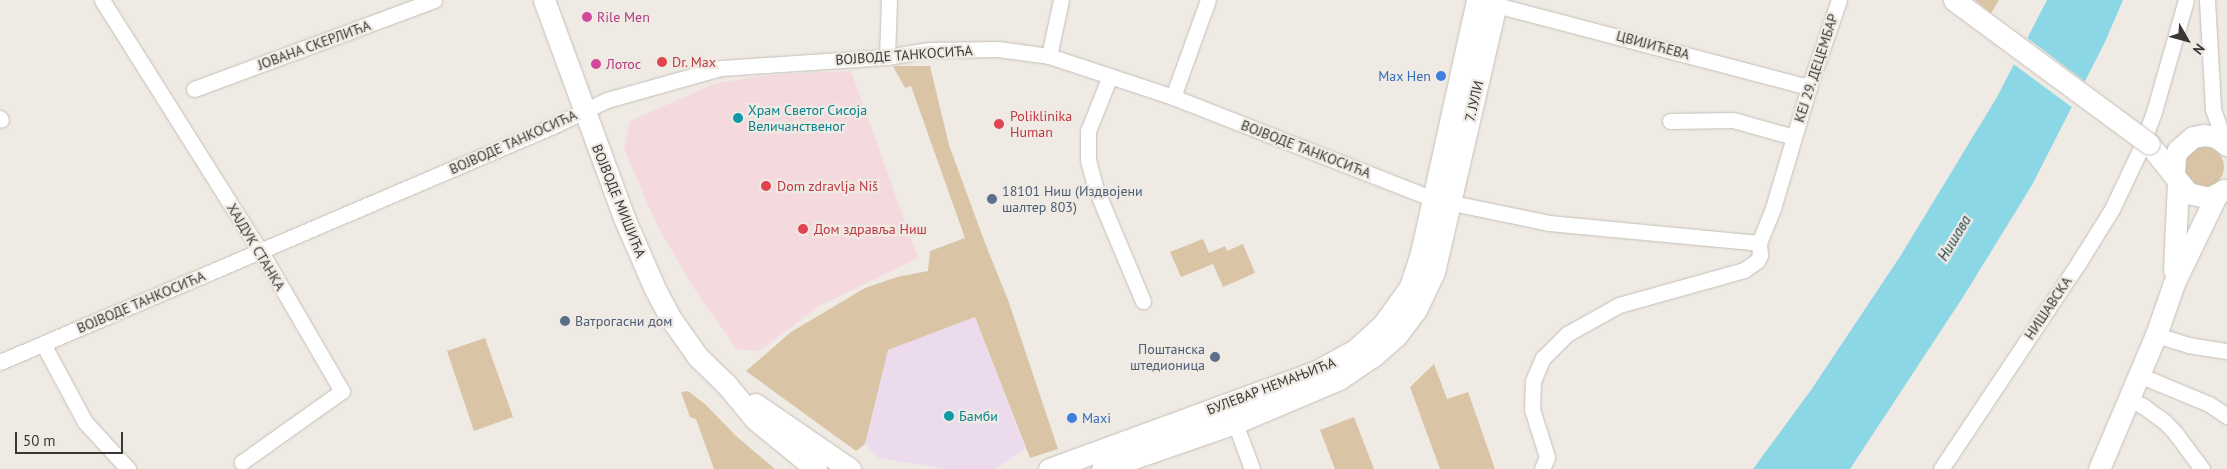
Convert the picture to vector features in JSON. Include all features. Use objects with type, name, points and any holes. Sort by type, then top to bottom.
[{"type":"street","name":"ХАЈДУК СТАНКА","points":[[102,0],[261,252],[342,391],[242,462]]},
{"type":"street","name":"ЈОВАНА СКЕРЛИЋА","points":[[194,89],[434,0]]},
{"type":"street","name":"ВОЈВОДЕ МИШИЋА","points":[[544,0],[625,220],[655,289],[671,319],[698,357],[726,384],[755,419],[816,469]]},
{"type":"street","points":[[887,57],[889,0]]},
{"type":"street","points":[[1049,56],[1061,0]]},
{"type":"street","points":[[1173,97],[1208,0]]},
{"type":"street","name":"КЕЈ 29. ДЕЦЕМБАР","points":[[1759,243],[1773,208],[1808,87],[1839,0]]},
{"type":"street","points":[[1954,0],[2146,142],[2176,178],[2182,189],[2195,196],[2209,198],[2222,192]]},
{"type":"street","name":"НИШАВСКА","points":[[1941,469],[2099,232],[2126,182],[2146,142],[2186,0]]},
{"type":"street","points":[[2206,0],[2213,109],[2226,144]]},
{"type":"street","name":"ЦВИЈИЋЕВА","points":[[1490,2],[1808,87]]},
{"type":"street","name":"7. ЈУЛИ","points":[[1442,200],[1490,2]]},
{"type":"street","name":"ВОЈВОДЕ ТАНКОСИЋА","points":[[0,362],[261,252],[607,100],[721,68],[887,57],[930,50],[1019,50],[1049,56],[1173,97],[1442,200],[1549,223],[1759,243]]},
{"type":"street","points":[[1110,76],[1088,131],[1088,160],[1095,186],[1143,301]]},
{"type":"street","name":"КЕЈ 29. ДЕЦЕМБАР","points":[[1670,121],[1733,120],[1794,137]]},
{"type":"street","points":[[2174,283],[2175,157],[2184,143],[2193,137],[2204,135],[2216,137],[2226,144]]},
{"type":"street","points":[[2146,142],[2184,143]]},
{"type":"street","points":[[2099,469],[2156,335],[2174,283],[2222,192]]},
{"type":"street","name":"БУЛЕВАР НЕМАЊИЋА","points":[[1102,469],[1234,423],[1339,379],[1372,357],[1397,335],[1416,310],[1429,285],[1442,200]]},
{"type":"street","name":"БУЛЕВАР НЕМАЊИЋА","points":[[1049,469],[1317,370],[1355,350],[1382,326],[1410,287],[1442,200]]},
{"type":"street","points":[[1542,469],[1547,457],[1532,409],[1533,380],[1543,358],[1567,334],[1619,305],[1744,270],[1757,261],[1760,255],[1759,243]]},
{"type":"street","points":[[2156,335],[2188,345],[2227,351]]},
{"type":"street","points":[[43,344],[84,422],[128,469]]},
{"type":"street","points":[[2139,375],[2210,404],[2227,416]]},
{"type":"street","name":"ВОЈВОДЕ МИШИЋА","points":[[726,384],[850,469]]},
{"type":"street","points":[[2129,399],[2143,406],[2165,422],[2202,469]]},
{"type":"street","points":[[1234,423],[1252,469]]},
{"type":"street","points":[[788,447],[801,469]]},
{"type":"shaded area","points":[[1975,0],[1999,0],[1991,13]]},
{"type":"shaded area","points":[[893,66],[930,66],[949,145],[1008,300],[1058,449],[1030,458],[975,317],[888,350],[865,444],[856,451],[746,371],[791,332],[865,288],[897,277],[928,271],[930,251],[965,238],[911,86],[905,88]]},
{"type":"shaded area","name":"Dom zdravlja Niš","points":[[851,71],[918,258],[819,306],[759,351],[737,349],[691,284],[656,223],[624,149],[630,121],[716,83],[771,75]]},
{"type":"shaded area","points":[[2204,147],[2218,153],[2224,167],[2218,181],[2204,187],[2190,181],[2184,167],[2190,153]]},
{"type":"shaded area","points":[[1203,239],[1209,253],[1225,246],[1227,251],[1243,244],[1255,273],[1223,287],[1213,264],[1181,277],[1170,252]]},
{"type":"shaded area","points":[[975,317],[1025,448],[996,469],[949,469],[879,458],[865,444],[888,350]]},
{"type":"shaded area","points":[[485,338],[513,417],[474,431],[447,351]]},
{"type":"shaded area","points":[[1434,364],[1447,399],[1468,392],[1495,469],[1440,469],[1410,387]]},
{"type":"shaded area","points":[[688,391],[706,405],[735,435],[775,469],[714,469],[696,419],[690,417],[681,392]]},
{"type":"shaded area","points":[[1354,417],[1374,469],[1335,469],[1320,430]]},
{"type":"water","name":"Нишава","points":[[2047,0],[2123,0],[2105,42],[2032,185],[1965,294],[1850,469],[1753,469],[1811,390],[1901,255],[1997,97]]},
{"type":"pier","points":[[2026,37],[2087,83],[2073,108],[2012,63]]},
{"type":"place","name":"Rile Men","points":[[587,17]]},
{"type":"place","name":"Dr. Max","points":[[662,62]]},
{"type":"place","name":"Лотос","points":[[596,64]]},
{"type":"place","name":"Max Hen","points":[[1441,76]]},
{"type":"place","name":"Храм Светог Сисоја Величанственог","points":[[738,118]]},
{"type":"place","name":"Poliklinika Human","points":[[999,124]]},
{"type":"place","name":"Dom zdravlja Niš","points":[[766,186]]},
{"type":"place","name":"18101 Ниш (Издвојени шалтер 803)","points":[[992,199]]},
{"type":"place","name":"Дом здравља Ниш","points":[[803,229]]},
{"type":"place","name":"Ватрогасни дом","points":[[565,321]]},
{"type":"place","name":"Поштанска штедионица","points":[[1215,357]]},
{"type":"place","name":"Бамби","points":[[949,416]]},
{"type":"place","name":"Maxi","points":[[1072,418]]}]
